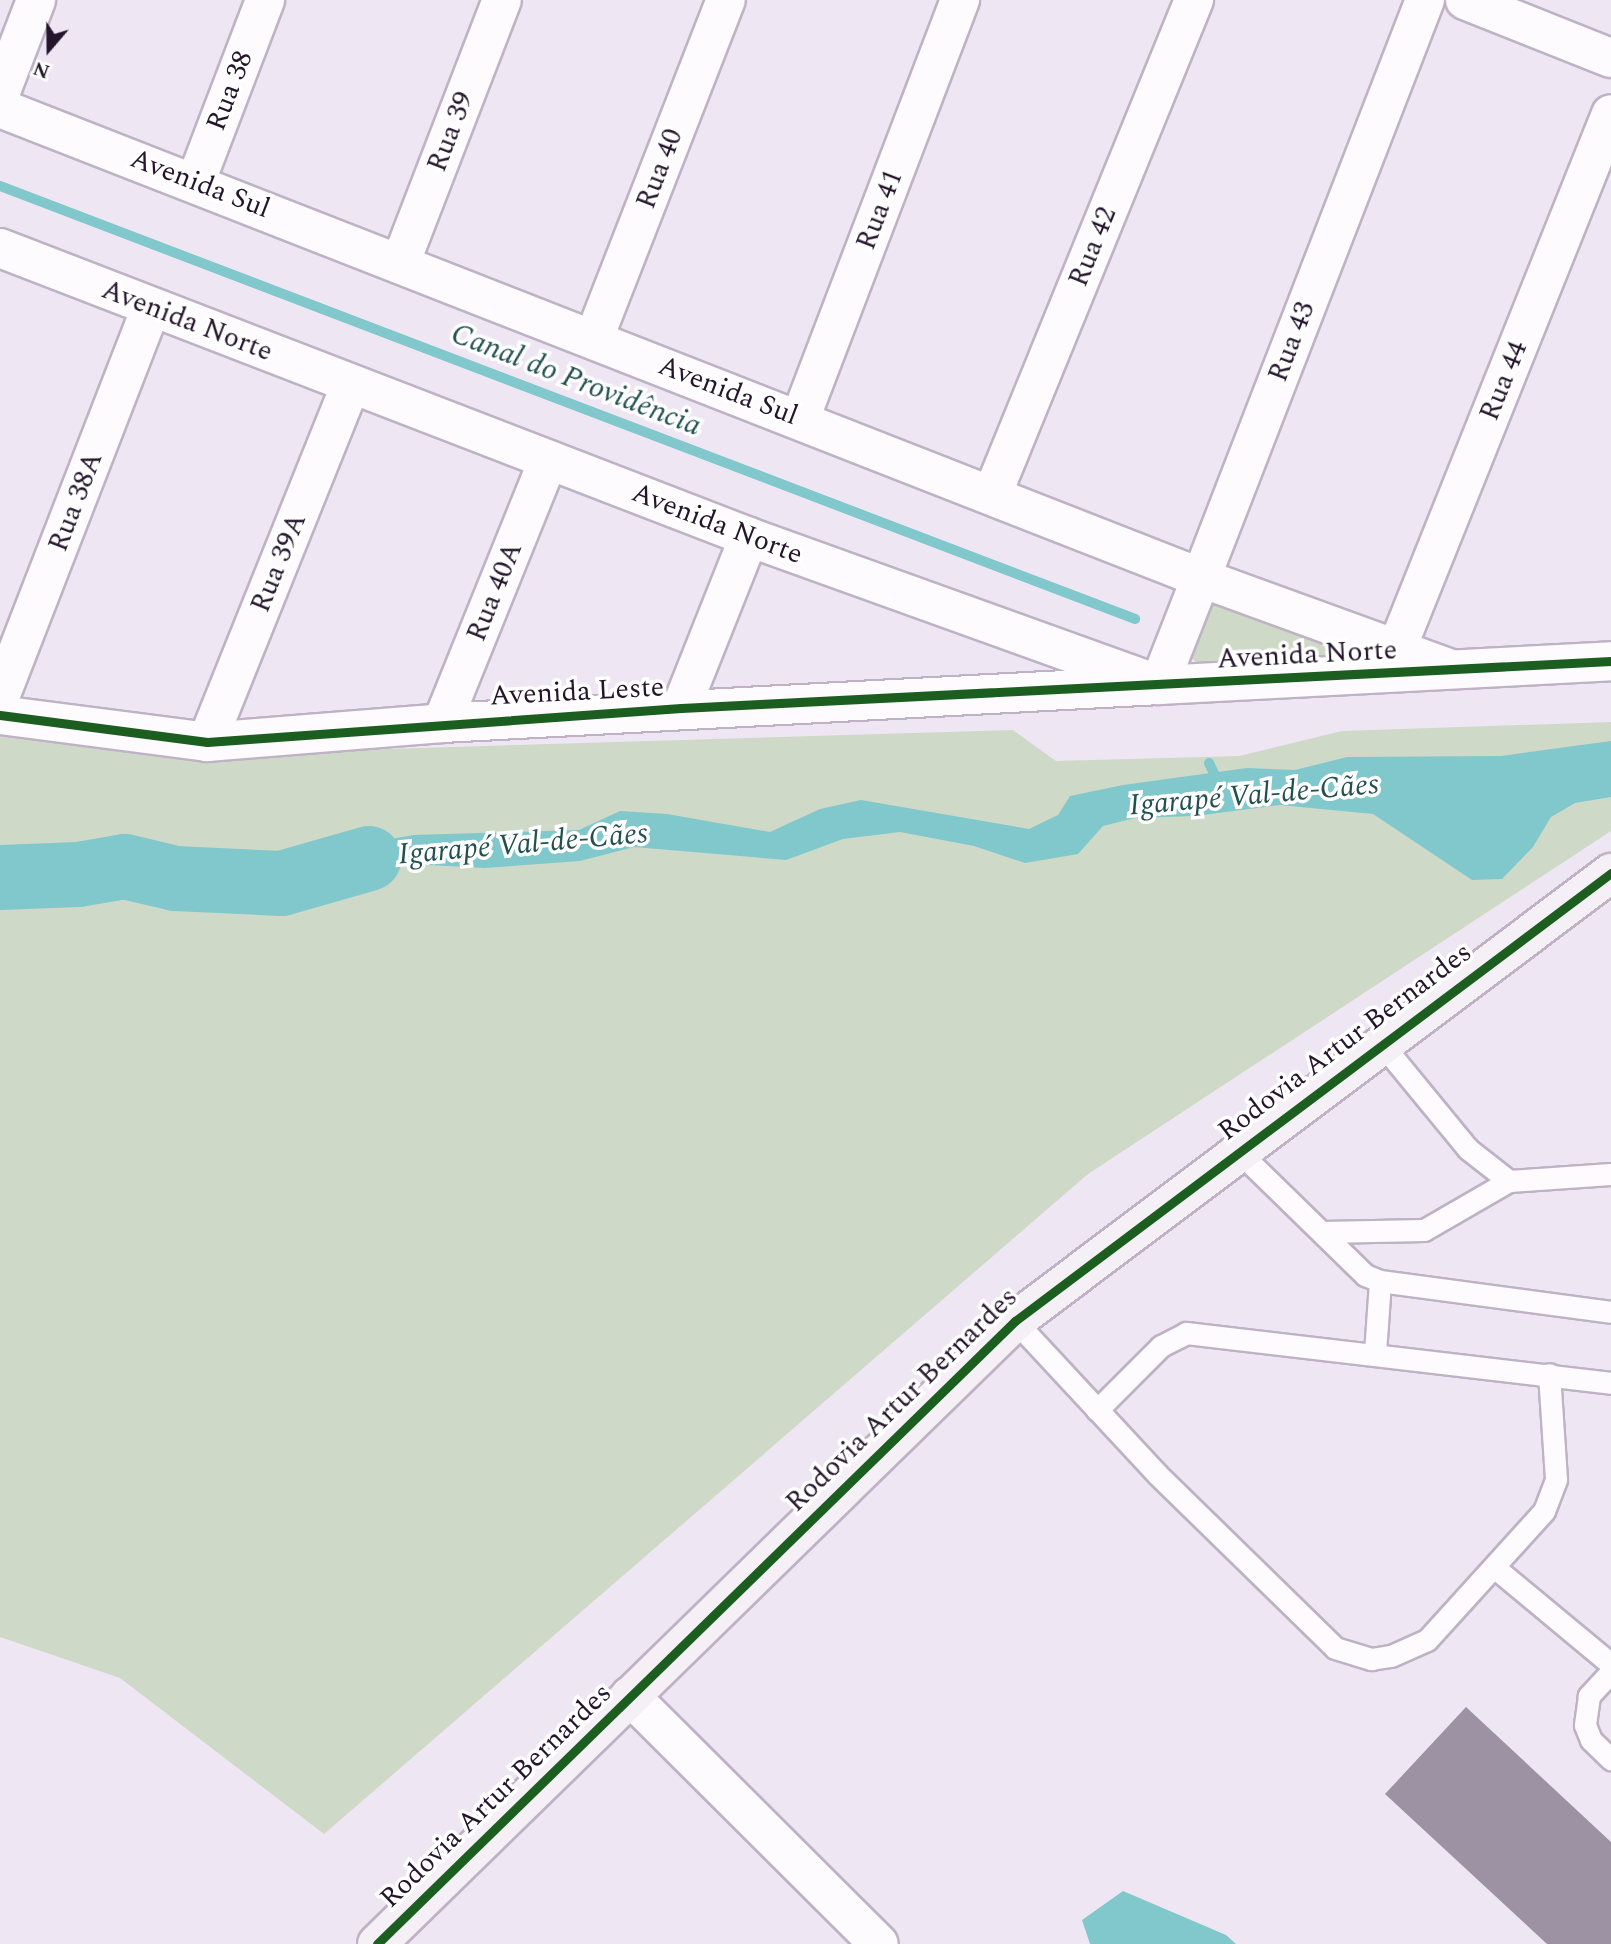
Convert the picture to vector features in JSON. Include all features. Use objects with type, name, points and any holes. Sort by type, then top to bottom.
[{"type":"main road","name":"Rodovia Artur Bernardes","points":[[377,1944],[1015,1321],[1237,1150],[1611,873]]},
{"type":"street","points":[[0,94],[36,0]]},
{"type":"street","name":"Rua 38","points":[[195,181],[265,0]]},
{"type":"street","name":"Rua 39","points":[[400,264],[502,0]]},
{"type":"street","name":"Rua 40","points":[[593,338],[726,0]]},
{"type":"street","name":"Rua 41","points":[[800,419],[960,0]]},
{"type":"street","name":"Rua 42","points":[[992,495],[1194,0]]},
{"type":"street","name":"Rua 43","points":[[1159,685],[1425,0]]},
{"type":"street","points":[[1465,0],[1611,58]]},
{"type":"street","name":"Avenida Sul","points":[[0,108],[195,181],[1201,578],[1456,671]]},
{"type":"street","name":"Rua 44","points":[[1397,648],[1611,114]]},
{"type":"street","name":"Avenida Norte","points":[[0,247],[151,308],[548,460],[743,552],[1159,685],[1611,661]]},
{"type":"street","name":"Rua 38A","points":[[0,697],[151,308]]},
{"type":"street","name":"Rua 39A","points":[[207,742],[351,384]]},
{"type":"street","name":"Rua 40A","points":[[442,723],[548,460]]},
{"type":"street","points":[[681,708],[743,552]]},
{"type":"street","name":"Avenida Leste","points":[[0,715],[207,742],[442,723],[681,708],[1159,685]]},
{"type":"street","points":[[630,1696],[879,1944]]},
{"type":"lane","points":[[1381,1043],[1468,1149],[1509,1181]]},
{"type":"lane","points":[[1237,1150],[1365,1275],[1380,1281],[1611,1312]]},
{"type":"lane","points":[[1322,1233],[1424,1230],[1509,1181],[1611,1174]]},
{"type":"lane","points":[[1374,1353],[1380,1281]]},
{"type":"lane","points":[[1015,1321],[1097,1410],[1335,1648],[1353,1656],[1391,1657],[1427,1640],[1544,1511],[1556,1479],[1549,1374]]},
{"type":"lane","points":[[1097,1410],[1161,1346],[1186,1333],[1611,1382]]},
{"type":"lane","points":[[1494,1567],[1611,1664]]},
{"type":"lane","points":[[1611,1672],[1589,1696],[1586,1725],[1591,1740],[1611,1759]]},
{"type":"green space","points":[[1218,600],[1353,649],[1350,657],[1200,667],[1192,658],[1211,604]]},
{"type":"green space","points":[[1611,722],[1611,831],[1088,1174],[324,1834],[120,1678],[0,1637],[0,733],[151,756],[1013,730],[1056,761],[1239,756],[1342,731]]},
{"type":"water","points":[[1611,741],[1611,797],[1575,803],[1551,817],[1533,847],[1502,879],[1472,880],[1373,814],[1280,805],[1195,816],[1135,818],[1103,826],[1078,854],[1025,863],[974,846],[900,832],[843,839],[786,860],[634,847],[580,861],[485,868],[409,864],[281,883],[340,848],[414,835],[579,830],[620,811],[667,814],[770,832],[820,809],[861,800],[1029,829],[1058,815],[1070,796],[1123,785],[1247,768],[1295,770],[1347,757],[1501,756]]},
{"type":"water","points":[[1123,1891],[1226,1935],[1236,1944],[1090,1944],[1082,1920]]},
{"type":"building","points":[[1466,1707],[1611,1842],[1611,1944],[1547,1944],[1385,1794]]},
{"type":"waterway","name":"Canal do Providência","points":[[0,186],[1135,619]]},
{"type":"waterway","points":[[1209,763],[1220,786]]},
{"type":"waterway","name":"Igarapé Val-de-Cães","points":[[0,877],[78,874],[124,866],[175,878],[281,883],[368,858]]},
{"type":"cycle path","points":[[0,715],[207,742],[681,708],[1611,661]]},
{"type":"cycle path","points":[[377,1944],[1015,1321],[1611,873]]}]
